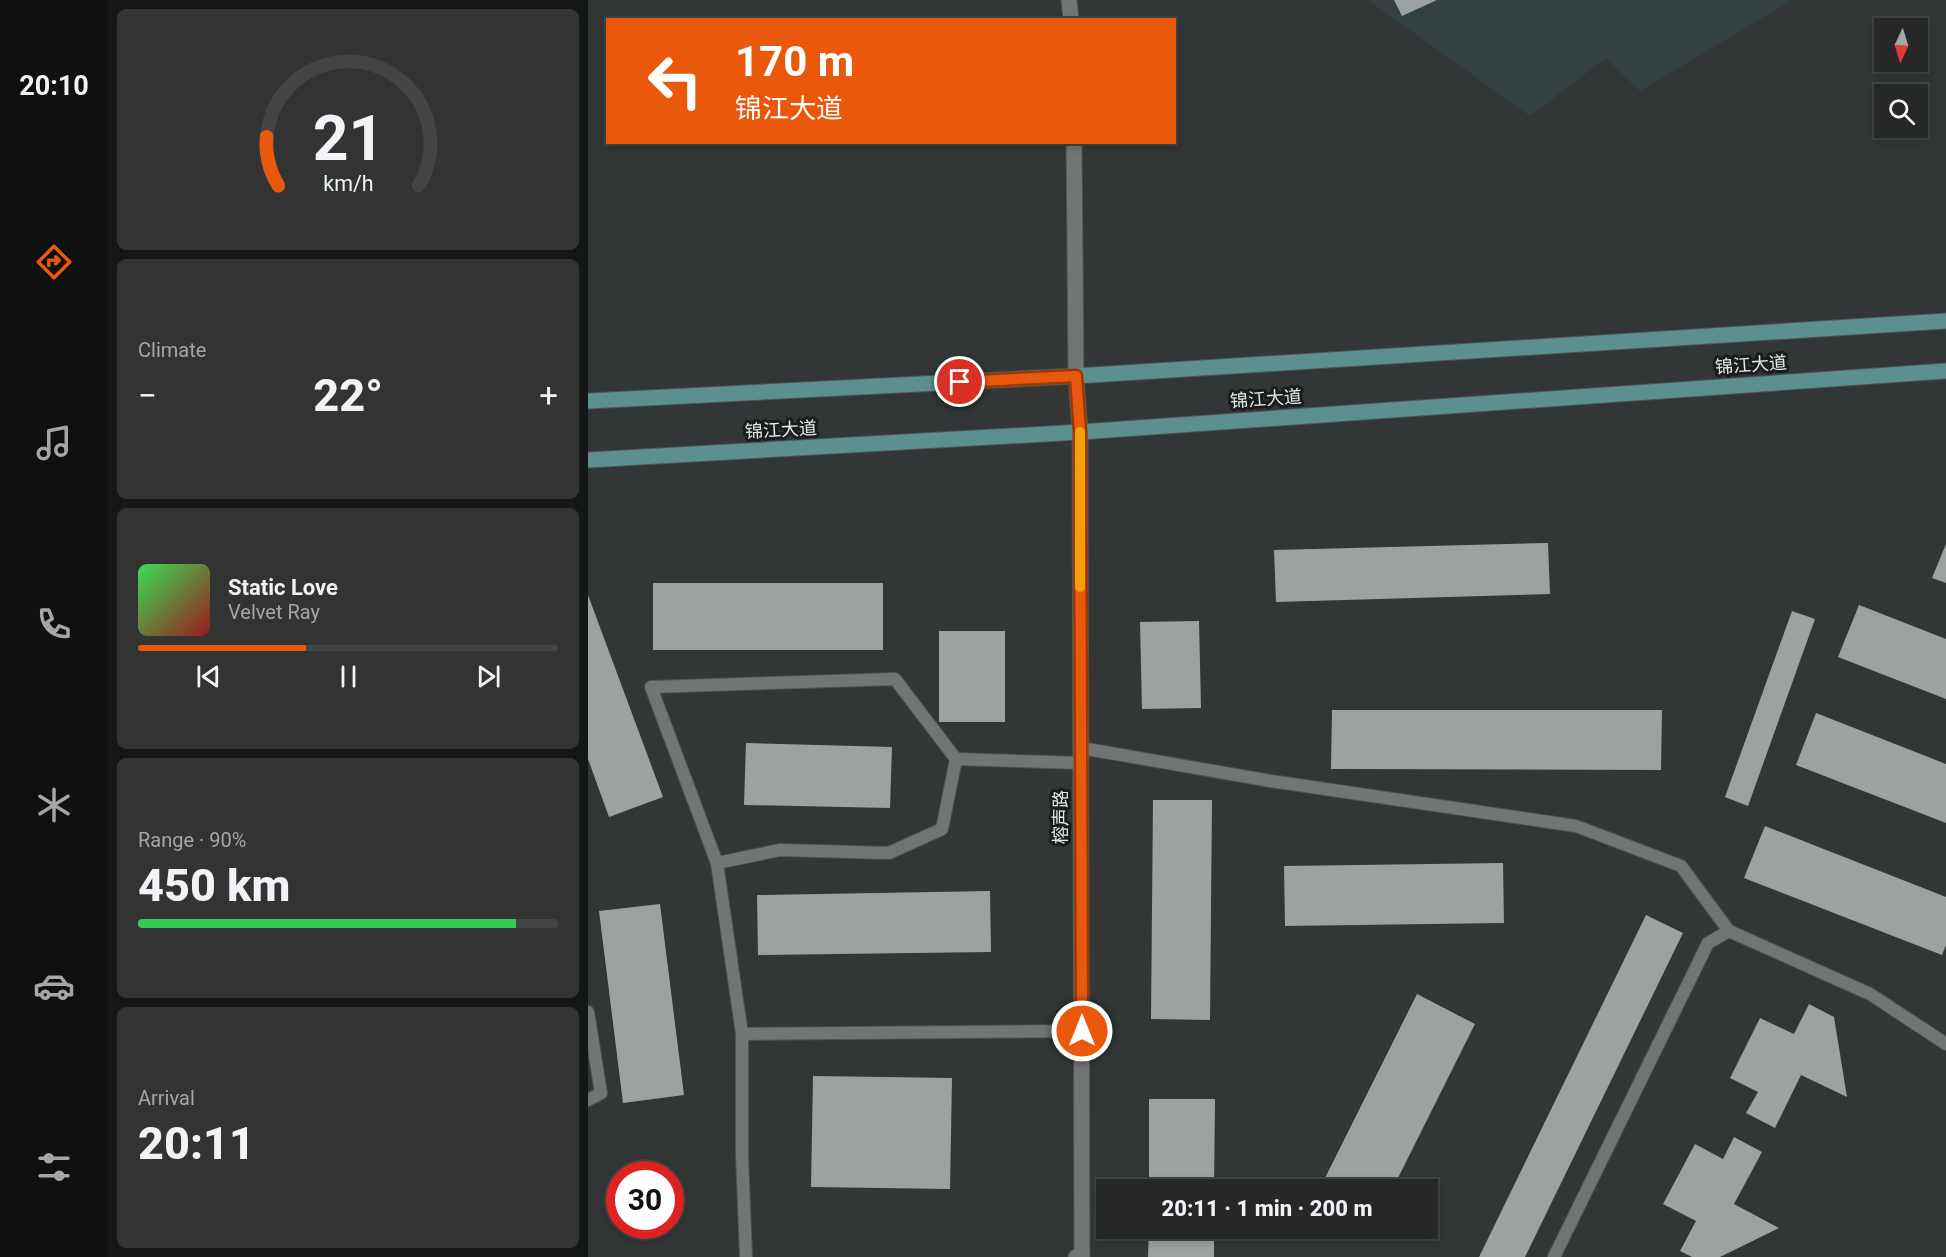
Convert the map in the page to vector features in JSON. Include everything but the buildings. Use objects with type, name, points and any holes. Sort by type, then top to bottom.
[{"type":"main road","name":"锦江大道","points":[[588,401],[1076,376],[1946,321]]},
{"type":"main road","name":"锦江大道","points":[[588,460],[1080,432],[1946,371]]},
{"type":"street","points":[[1069,0],[1071,18]]},
{"type":"street","name":"榕声路","points":[[1074,144],[1076,376],[1080,432],[1082,1257]]},
{"type":"street","points":[[1076,1257],[1082,1257]]},
{"type":"lane","points":[[717,863],[780,850],[889,853],[942,829],[956,759],[896,679],[651,687],[717,863],[742,1034],[742,1155],[746,1257]]},
{"type":"lane","points":[[956,759],[1081,756],[1271,781],[1576,826],[1681,866],[1729,931],[1870,994],[1946,1044]]},
{"type":"lane","points":[[1554,1257],[1708,943],[1729,931]]},
{"type":"lane","points":[[588,1012],[601,1093],[588,1100]]},
{"type":"lane","points":[[742,1034],[1082,1031]]},
{"type":"shaded area","points":[[1368,0],[1792,0],[1640,91],[1606,58],[1530,116]]},
{"type":"slow traffic","points":[[1080,432],[1080,587]]},
{"type":"route","points":[[960,382],[1076,376],[1080,432],[1082,1031]]}]
